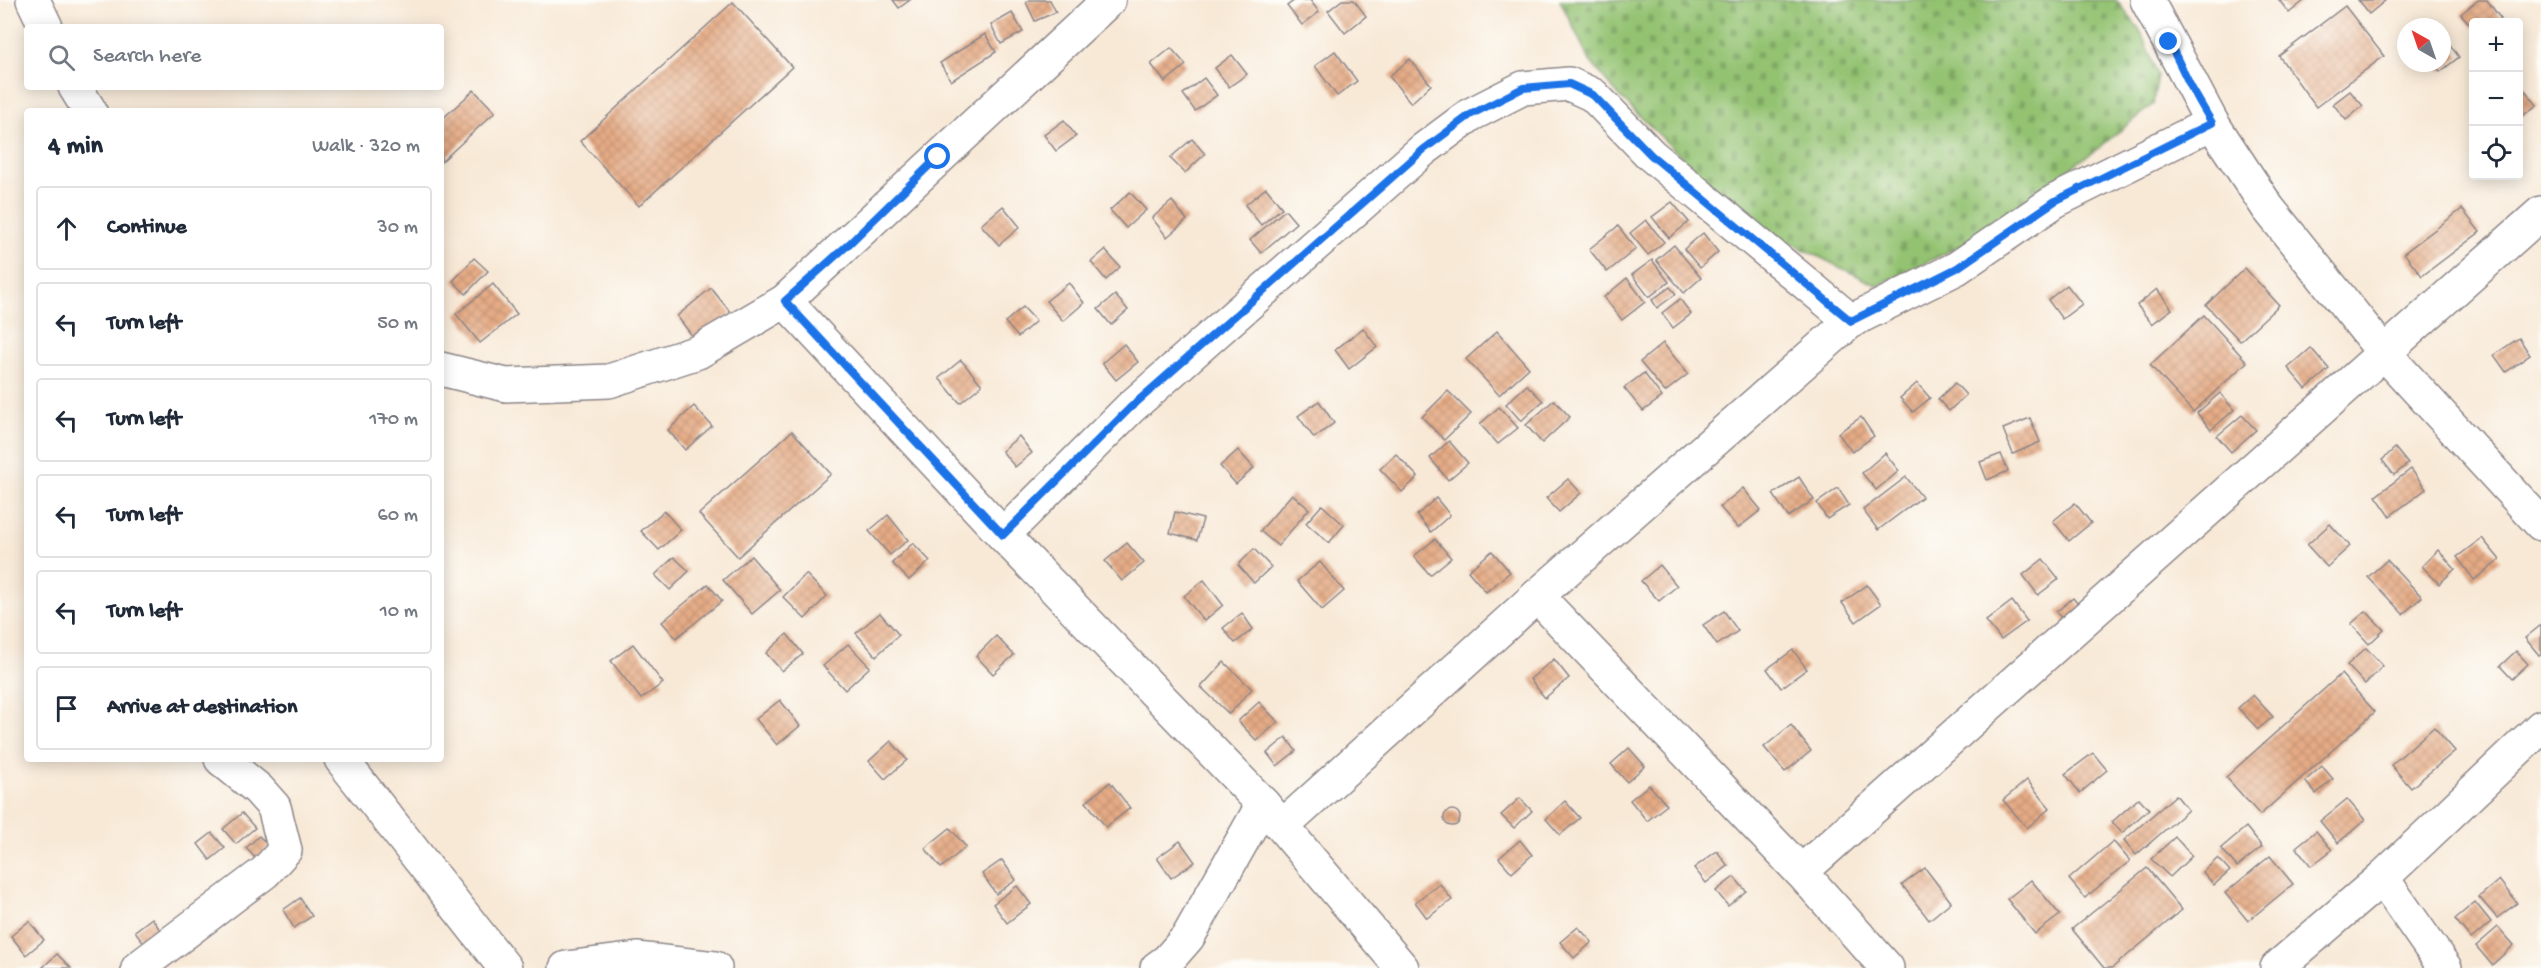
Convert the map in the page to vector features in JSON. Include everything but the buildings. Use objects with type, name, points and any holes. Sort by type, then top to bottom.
[{"type":"street","points":[[33,0],[45,24]]},
{"type":"street","points":[[444,370],[506,385],[609,381],[698,352],[785,301],[1109,0]]},
{"type":"street","points":[[2147,0],[2212,123],[2268,207],[2385,354],[2541,524]]},
{"type":"street","points":[[1003,535],[1130,408],[1423,150],[1470,115],[1523,88],[1569,84],[1593,95],[1651,155],[1851,321]]},
{"type":"street","points":[[77,90],[88,108]]},
{"type":"street","points":[[1157,968],[1168,960],[1188,937],[1273,815],[1537,596],[1851,321],[1957,268],[2055,201],[2212,123]]},
{"type":"street","points":[[1801,872],[2541,213]]},
{"type":"street","points":[[785,301],[1003,535],[1273,815],[1402,968]]},
{"type":"street","points":[[1537,596],[1801,872],[1887,968]]},
{"type":"street","points":[[2277,968],[2382,878],[2541,727]]},
{"type":"street","points":[[138,968],[266,872],[285,850],[274,807],[258,789],[225,762]]},
{"type":"street","points":[[343,762],[505,968]]},
{"type":"street","points":[[2382,878],[2445,968]]},
{"type":"street","points":[[566,968],[637,959],[715,968]]},
{"type":"green space","points":[[1560,0],[2116,0],[2140,30],[2158,75],[2153,104],[2100,147],[1962,245],[1878,286],[1750,223],[1619,96],[1590,61]]},
{"type":"route","points":[[938,157],[850,243],[785,301],[1003,535],[1130,408],[1423,150],[1470,115],[1523,88],[1569,84],[1593,95],[1651,155],[1851,321],[1957,268],[2055,201],[2212,123],[2169,42]]}]
